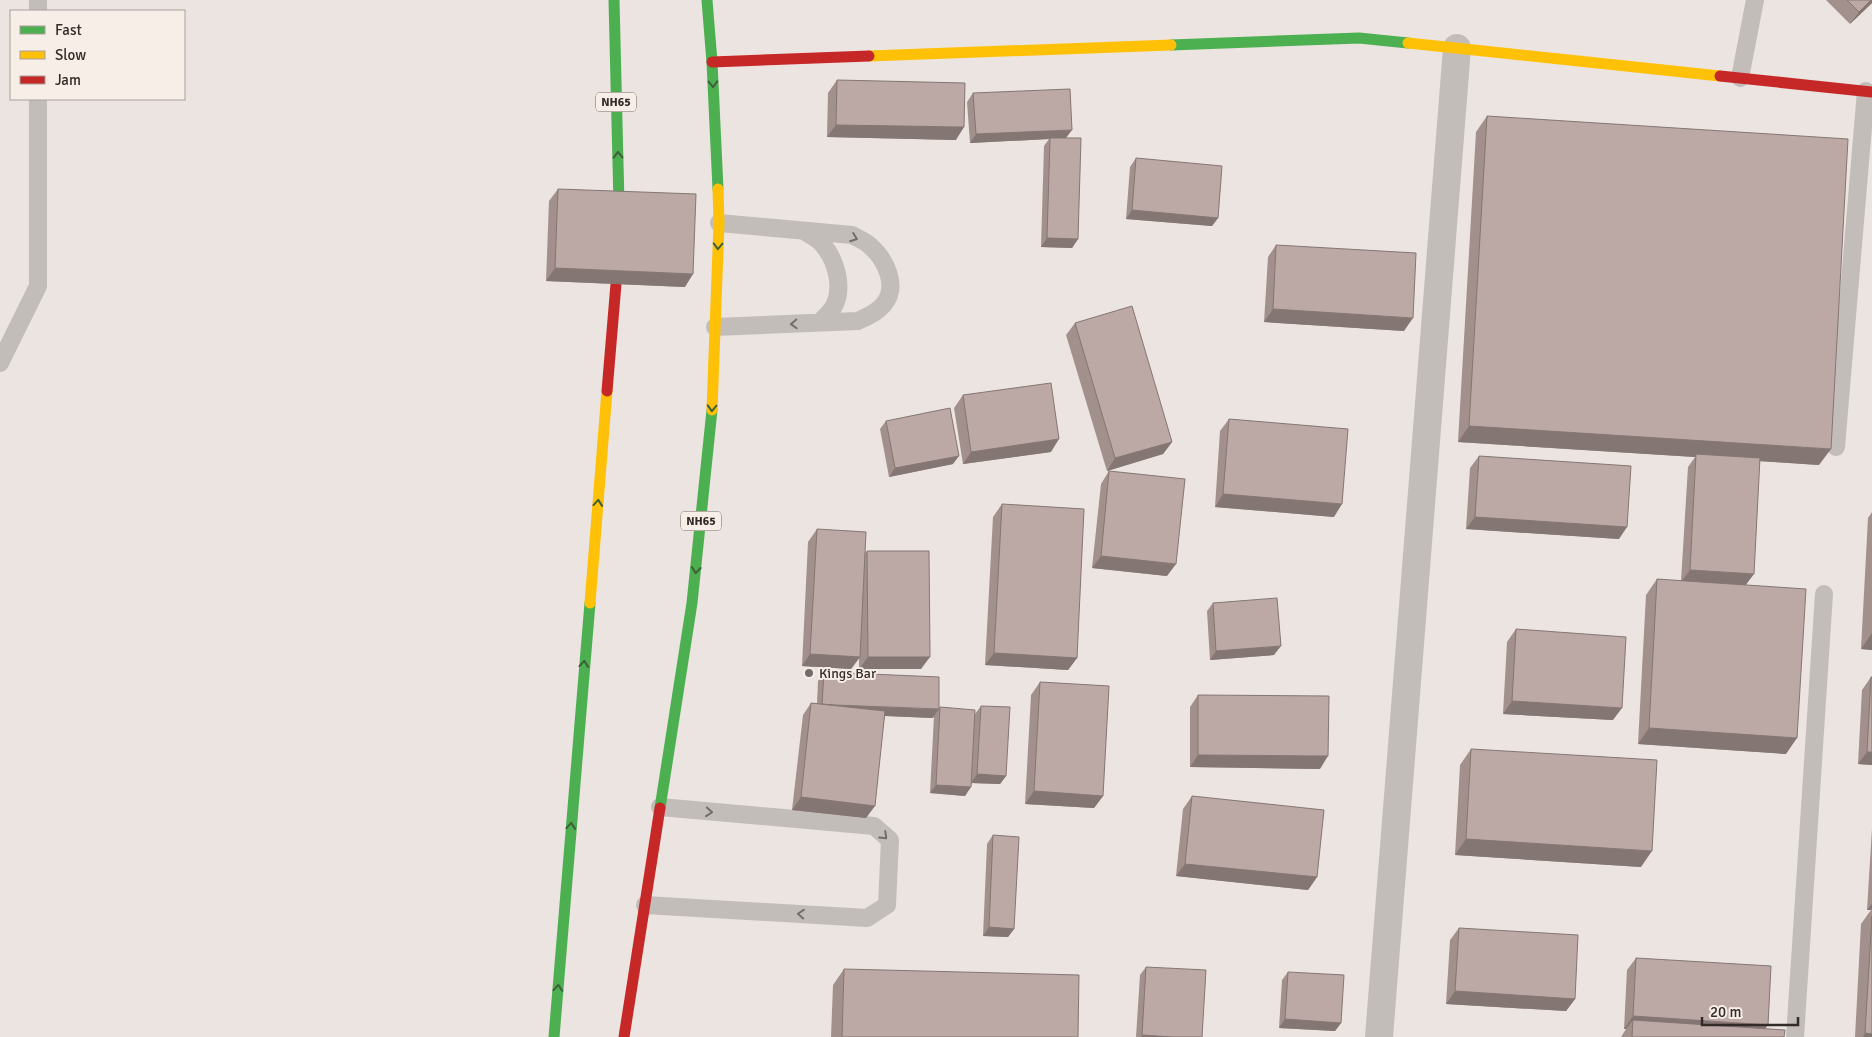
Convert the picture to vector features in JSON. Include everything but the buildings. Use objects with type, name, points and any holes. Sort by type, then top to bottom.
[{"type":"main road","name":"NH65","points":[[614,0],[619,204]]},
{"type":"main road","name":"NH65","points":[[624,1037],[692,603],[712,421],[719,223],[712,62],[707,0]]},
{"type":"main road","points":[[712,62],[1359,38],[1869,92]]},
{"type":"main road","points":[[554,1037],[616,284]]},
{"type":"street","points":[[1379,1037],[1458,48]]},
{"type":"lane","points":[[1740,78],[1755,0]]},
{"type":"lane","points":[[1836,447],[1869,92]]},
{"type":"lane","points":[[0,364],[38,286],[38,100]]},
{"type":"lane","points":[[715,327],[858,321],[876,312],[886,302],[891,287],[886,265],[869,244],[852,235],[719,223]]},
{"type":"lane","points":[[804,231],[822,243],[831,257],[837,276],[838,294],[834,307],[820,322]]},
{"type":"lane","points":[[1795,1037],[1824,594]]},
{"type":"lane","points":[[645,905],[867,918],[887,905],[890,840],[874,826],[660,807]]},
{"type":"traffic: fast","points":[[614,0],[619,204]]},
{"type":"traffic: fast","points":[[707,0],[718,189]]},
{"type":"traffic: fast","points":[[1171,45],[1359,38],[1408,43]]},
{"type":"traffic: fast","points":[[660,808],[692,603],[712,410]]},
{"type":"traffic: fast","points":[[554,1037],[590,603]]},
{"type":"traffic: slow","points":[[1408,43],[1720,76]]},
{"type":"traffic: slow","points":[[869,56],[1171,45]]},
{"type":"traffic: slow","points":[[712,410],[719,223],[718,189]]},
{"type":"traffic: slow","points":[[590,603],[607,391]]},
{"type":"traffic: jam","points":[[712,62],[869,56]]},
{"type":"traffic: jam","points":[[1720,76],[1872,92]]},
{"type":"traffic: jam","points":[[607,391],[616,284]]},
{"type":"traffic: jam","points":[[624,1037],[660,808]]},
{"type":"place","name":"Kings Bar","points":[[809,673]]}]
